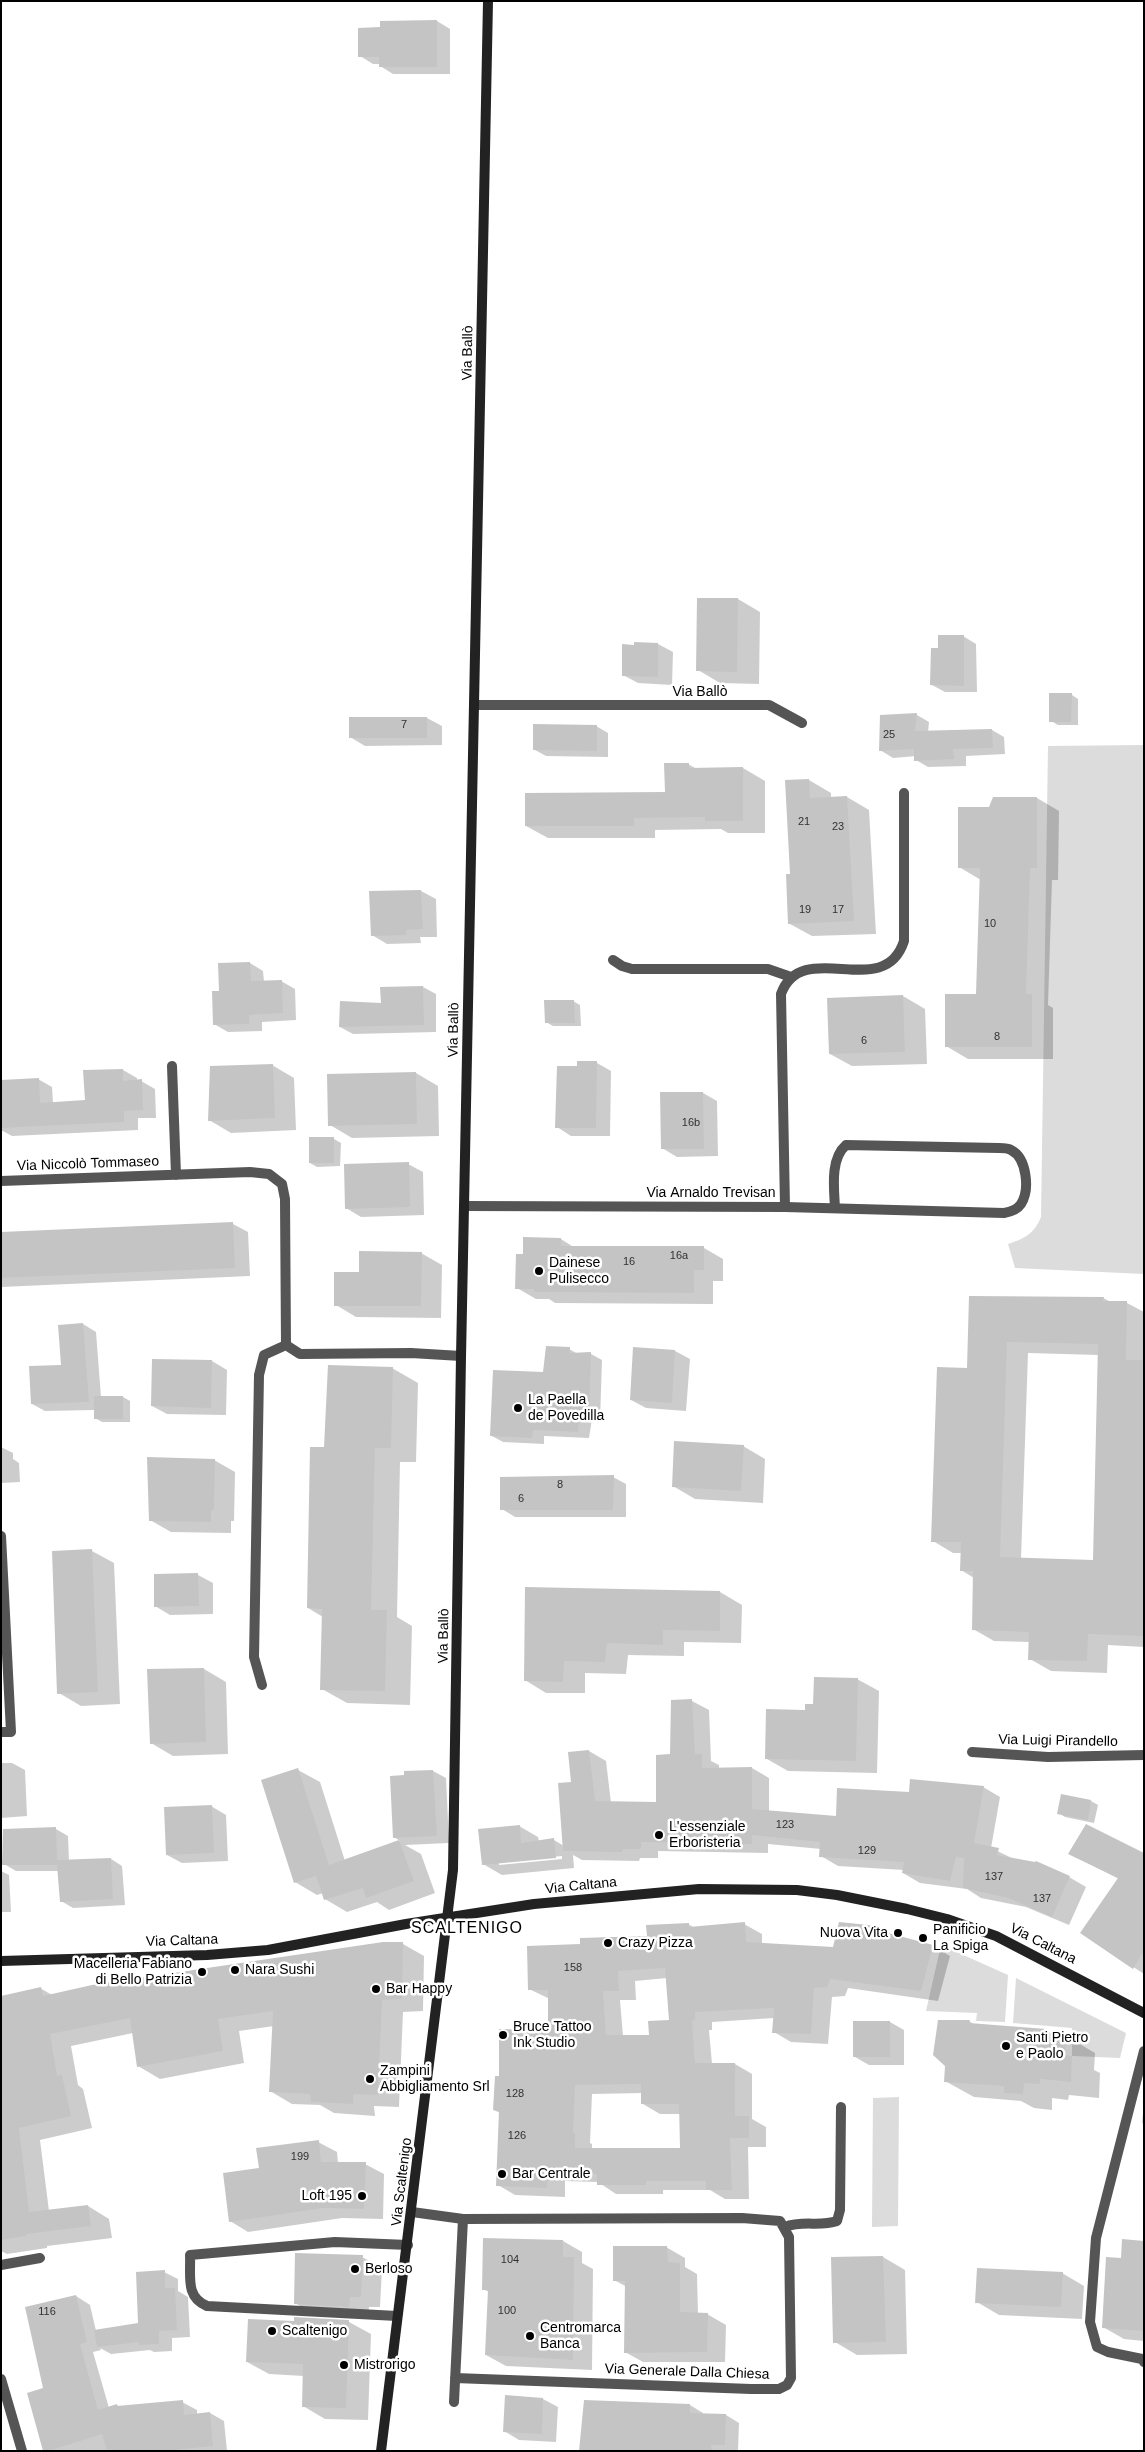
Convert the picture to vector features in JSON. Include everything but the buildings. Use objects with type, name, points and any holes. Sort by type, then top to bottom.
[{"type":"main road","name":"Via Ballò","points":[[448,1917],[455,1835],[461,1356],[488,1]]},
{"type":"main road","name":"Via Caltana","points":[[1,1962],[207,1955],[268,1950],[448,1917],[534,1904],[699,1889],[797,1890],[837,1895],[947,1919],[996,1936],[1144,2012]]},
{"type":"main road","name":"Via Scaltenigo","points":[[381,2451],[448,1917]]},
{"type":"street","name":"Via Ballò","points":[[475,705],[769,705],[802,722]]},
{"type":"street","points":[[613,960],[622,966],[632,969],[768,969],[791,977],[798,971],[810,969],[872,969],[886,966],[900,953],[904,941],[904,793]]},
{"type":"street","name":"Via Arnaldo Trevisan","points":[[464,1206],[785,1207],[782,994],[791,977]]},
{"type":"street","name":"Via Niccolò Tommaseo","points":[[172,1066],[176,1175]]},
{"type":"street","points":[[785,1207],[1004,1213],[1014,1210],[1021,1204],[1024,1193],[1025,1169],[1020,1158],[1010,1150],[999,1148],[846,1145],[841,1150],[835,1165],[834,1208]]},
{"type":"street","name":"Via Niccolò Tommaseo","points":[[1,1181],[250,1172],[269,1174],[282,1184],[285,1199],[286,1344]]},
{"type":"street","points":[[262,1685],[254,1657],[259,1375],[264,1355],[286,1344],[300,1354],[411,1353],[461,1356]]},
{"type":"street","points":[[1,1536],[10,1732],[1,1732]]},
{"type":"street","name":"Via Luigi Pirandello","points":[[972,1752],[1048,1756],[1144,1755]]},
{"type":"street","points":[[1144,2051],[1096,2238],[1090,2322],[1097,2346],[1108,2352],[1144,2362]]},
{"type":"street","points":[[412,2212],[464,2219],[747,2218],[773,2219],[780,2221],[785,2227],[793,2224],[828,2224],[837,2221],[840,2210],[841,2107]]},
{"type":"street","points":[[454,2402],[464,2219]]},
{"type":"street","name":"Via Generale Dalla Chiesa","points":[[455,2378],[751,2389],[779,2389],[788,2385],[791,2378],[789,2238],[785,2227]]},
{"type":"street","points":[[397,2316],[207,2306],[198,2302],[191,2294],[190,2255],[336,2242],[408,2245]]},
{"type":"street","points":[[1,2265],[40,2258]]},
{"type":"street","points":[[1,2379],[22,2451]]},
{"type":"shaded area","points":[[1144,745],[1144,1274],[1015,1268],[1008,1244],[1028,1235],[1039,1223],[1041,1217],[1048,746]]},
{"type":"shaded area","points":[[941,1945],[1008,1975],[1005,2022],[976,2021],[977,2013],[926,2011]]},
{"type":"shaded area","points":[[1016,1978],[1126,2033],[1120,2058],[1072,2056],[1072,2028],[1013,2023]]},
{"type":"shaded area","points":[[899,2097],[898,2226],[872,2227],[873,2098]]},
{"type":"place","name":"Dainese Pulisecco","points":[[539,1271]]},
{"type":"place","name":"La Paella de Povedilla","points":[[518,1408]]},
{"type":"place","name":"L'essenziale Erboristeria","points":[[659,1835]]},
{"type":"place","name":"Nuova Vita","points":[[898,1933]]},
{"type":"place","name":"Panificio La Spiga","points":[[923,1938]]},
{"type":"place","name":"Crazy Pizza","points":[[608,1943]]},
{"type":"place","name":"Nara Sushi","points":[[235,1970]]},
{"type":"place","name":"Macelleria Fabiano di Bello Patrizia","points":[[202,1972]]},
{"type":"place","name":"Bar Happy","points":[[376,1989]]},
{"type":"place","name":"Bruce Tattoo Ink Studio","points":[[503,2035]]},
{"type":"place","name":"Santi Pietro e Paolo","points":[[1006,2046]]},
{"type":"place","name":"Zampini Abbigliamento Srl","points":[[370,2079]]},
{"type":"place","name":"Bar Centrale","points":[[502,2174]]},
{"type":"place","name":"Loft 195","points":[[362,2196]]},
{"type":"place","name":"Berloso","points":[[355,2269]]},
{"type":"place","name":"Scaltenigo","points":[[272,2331]]},
{"type":"place","name":"Centromarca Banca","points":[[530,2336]]},
{"type":"place","name":"Mistrorigo","points":[[344,2365]]},
{"type":"district","name":"SCALTENIGO","points":[[467,1929]]}]
